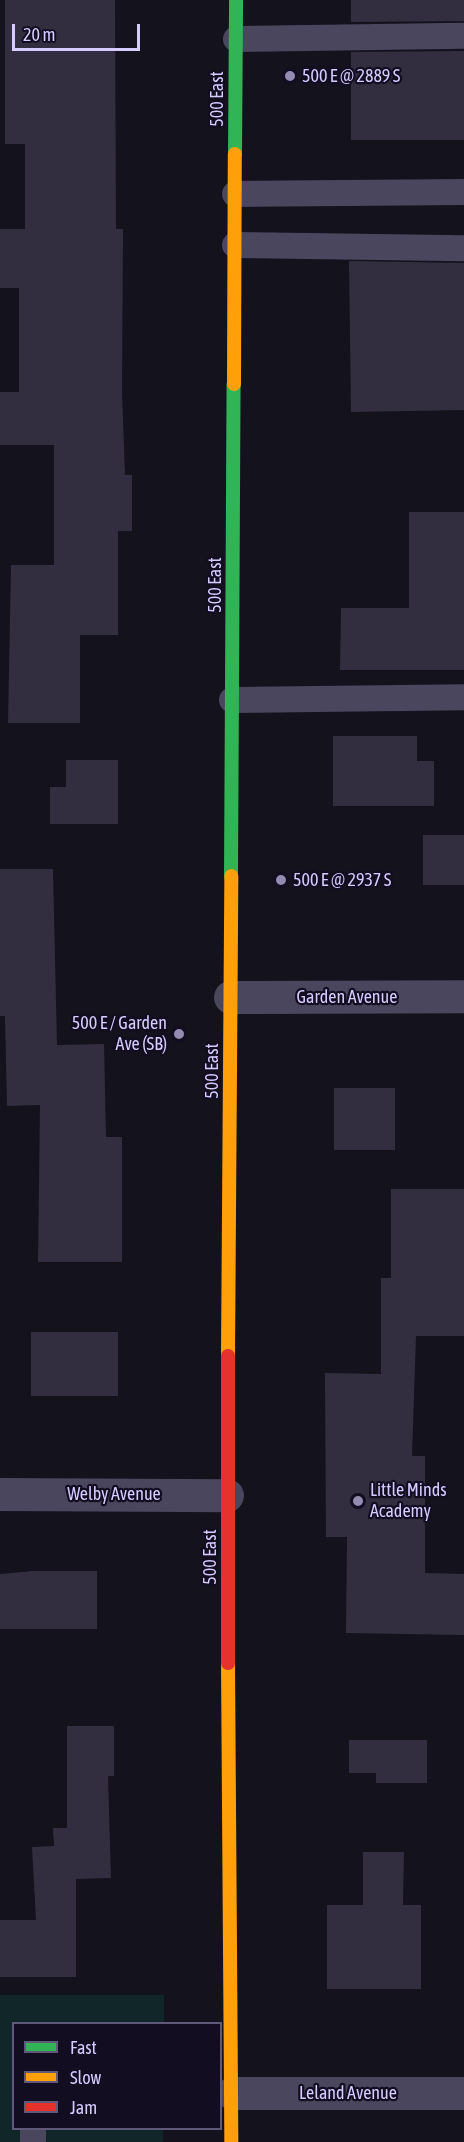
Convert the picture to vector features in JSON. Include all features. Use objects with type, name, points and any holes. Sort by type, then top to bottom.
[{"type":"street","name":"500 East","points":[[231,2142],[228,2082],[227,1495],[236,0]]},
{"type":"street","name":"Garden Avenue","points":[[230,997],[464,996]]},
{"type":"street","name":"Welby Avenue","points":[[0,1494],[227,1495]]},
{"type":"street","name":"Leland Avenue","points":[[228,2082],[464,2093]]},
{"type":"lane","points":[[236,39],[464,36]]},
{"type":"lane","points":[[235,194],[464,192]]},
{"type":"lane","points":[[235,245],[464,248]]},
{"type":"lane","points":[[232,700],[464,698]]},
{"type":"green space","points":[[0,1995],[164,1995],[164,2022],[12,2022],[12,2130],[163,2130],[163,2142],[0,2142]]},
{"type":"building","points":[[5,0],[115,0],[116,229],[123,229],[122,392],[125,475],[132,475],[132,531],[118,531],[118,635],[80,635],[80,723],[8,723],[11,565],[54,565],[54,445],[0,445],[0,392],[19,392],[19,288],[0,288],[0,229],[25,229],[25,144],[5,144]]},
{"type":"building","points":[[351,0],[464,0],[464,21],[351,22]]},
{"type":"building","points":[[464,51],[464,140],[351,140],[351,52]]},
{"type":"building","points":[[349,261],[464,263],[464,410],[351,412]]},
{"type":"building","points":[[409,512],[464,512],[464,670],[340,670],[341,608],[409,608]]},
{"type":"building","points":[[333,736],[417,736],[417,761],[434,761],[434,806],[333,806]]},
{"type":"building","points":[[66,760],[118,760],[118,824],[50,824],[50,787],[66,787]]},
{"type":"building","points":[[423,835],[464,835],[464,885],[423,885]]},
{"type":"building","points":[[0,869],[53,869],[57,1045],[104,1044],[106,1137],[122,1137],[122,1262],[38,1262],[40,1105],[7,1106],[5,1016],[0,1016]]},
{"type":"building","points":[[334,1088],[395,1088],[395,1150],[334,1150]]},
{"type":"building","points":[[391,1189],[464,1189],[464,1336],[416,1336],[412,1456],[425,1456],[425,1573],[464,1574],[464,1635],[346,1633],[347,1537],[326,1537],[325,1373],[381,1374],[381,1278],[391,1278]]},
{"type":"building","points":[[31,1332],[118,1332],[118,1396],[31,1396]]},
{"type":"building","points":[[34,1571],[97,1571],[97,1629],[0,1629],[0,1574]]},
{"type":"building","points":[[67,1726],[114,1726],[114,1776],[108,1776],[111,1878],[76,1879],[76,1977],[0,1977],[0,1920],[36,1920],[32,1847],[54,1846],[53,1828],[67,1828]]},
{"type":"building","points":[[349,1740],[427,1740],[427,1783],[376,1783],[376,1773],[349,1773]]},
{"type":"building","points":[[363,1852],[404,1852],[403,1905],[421,1905],[421,1989],[327,1989],[327,1905],[363,1905]]},
{"type":"traffic: fast","points":[[235,154],[236,0]]},
{"type":"traffic: fast","points":[[231,876],[234,384]]},
{"type":"traffic: slow","points":[[234,384],[235,154]]},
{"type":"traffic: slow","points":[[228,1356],[231,876]]},
{"type":"traffic: slow","points":[[228,1663],[231,2142]]},
{"type":"traffic: jam","points":[[228,1356],[228,1663]]},
{"type":"place","name":"500 E @ 2889 S","points":[[290,76]]},
{"type":"place","name":"500 E @ 2937 S","points":[[281,880]]},
{"type":"place","name":"500 E / Garden Ave (SB)","points":[[179,1034]]},
{"type":"place","name":"Little Minds Academy","points":[[358,1501]]}]
